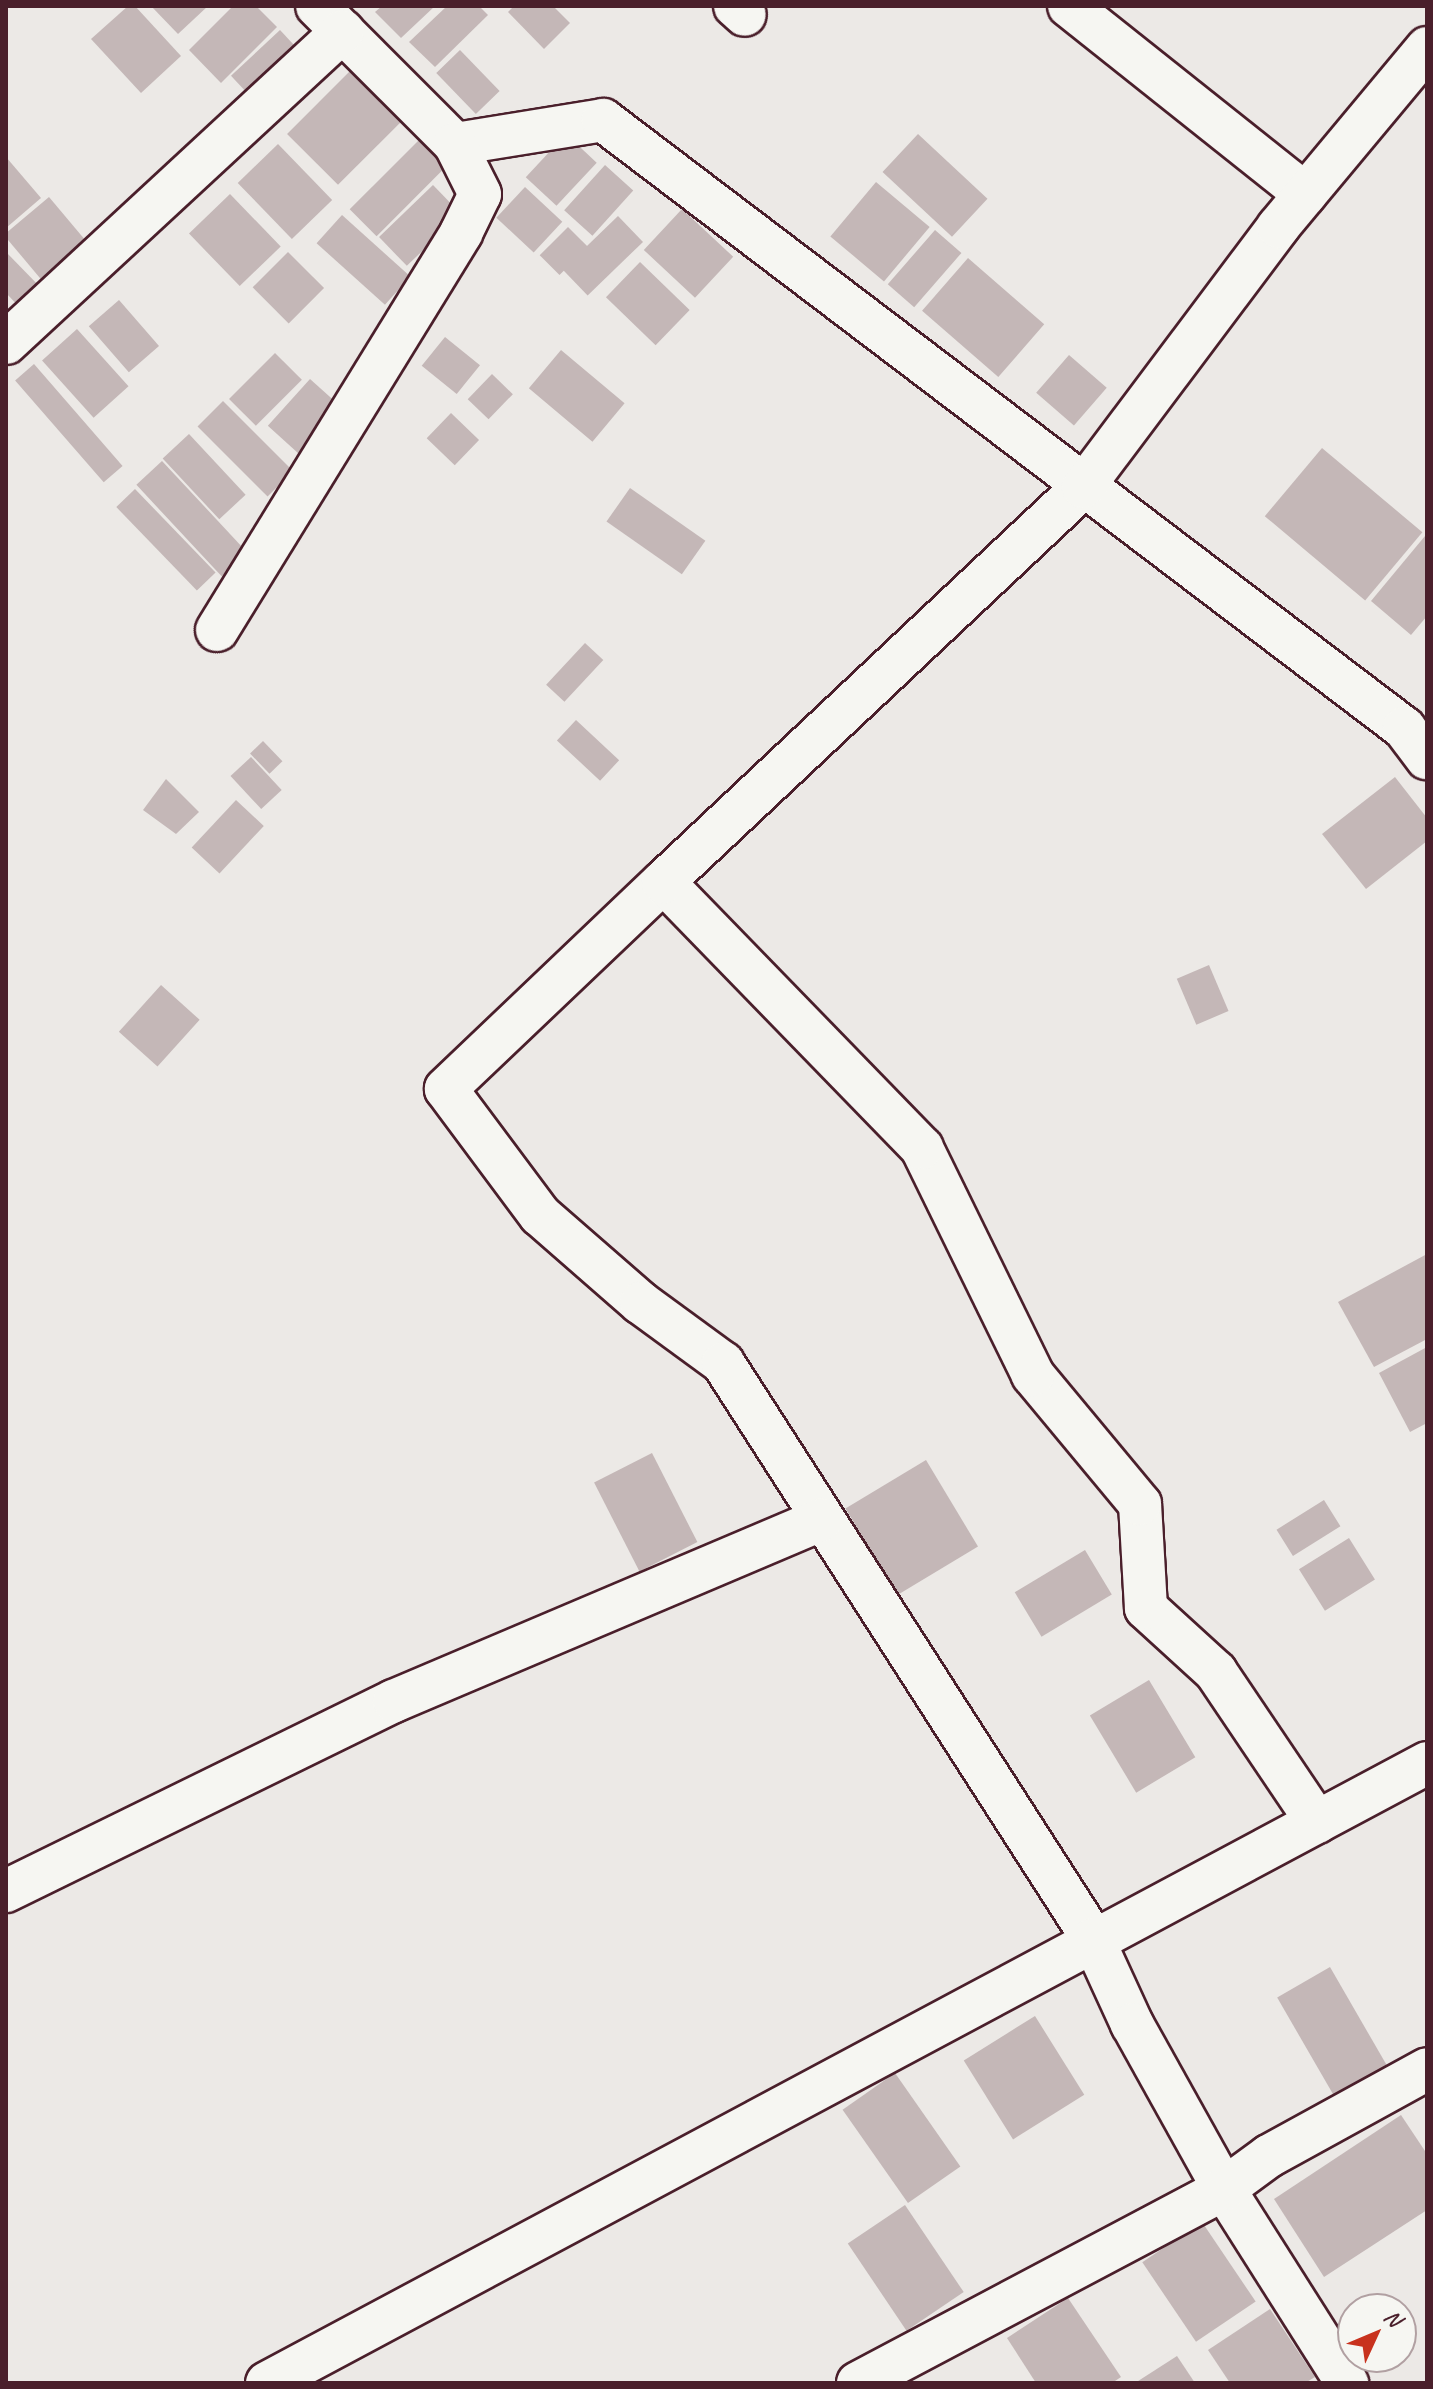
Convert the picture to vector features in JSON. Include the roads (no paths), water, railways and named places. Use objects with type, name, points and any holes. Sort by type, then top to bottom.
[{"type":"street","points":[[1069,6],[1305,194]]},
{"type":"street","points":[[6,343],[330,19],[455,144],[480,194],[468,220],[217,630]]},
{"type":"street","points":[[1347,2383],[1224,2189],[1132,2024],[1093,1939],[723,1363],[641,1303],[540,1215],[446,1089],[1083,487],[1305,194],[1427,48]]},
{"type":"street","points":[[455,144],[603,120],[1083,487],[1419,732]]},
{"type":"street","points":[[663,882],[922,1148],[1033,1375],[1140,1504],[1146,1608],[1216,1672],[1317,1822]]},
{"type":"street","points":[[6,1891],[394,1701],[822,1519]]},
{"type":"street","points":[[267,2383],[1427,1763]]},
{"type":"street","points":[[864,2382],[1224,2189],[1269,2156],[1427,2069]]}]
